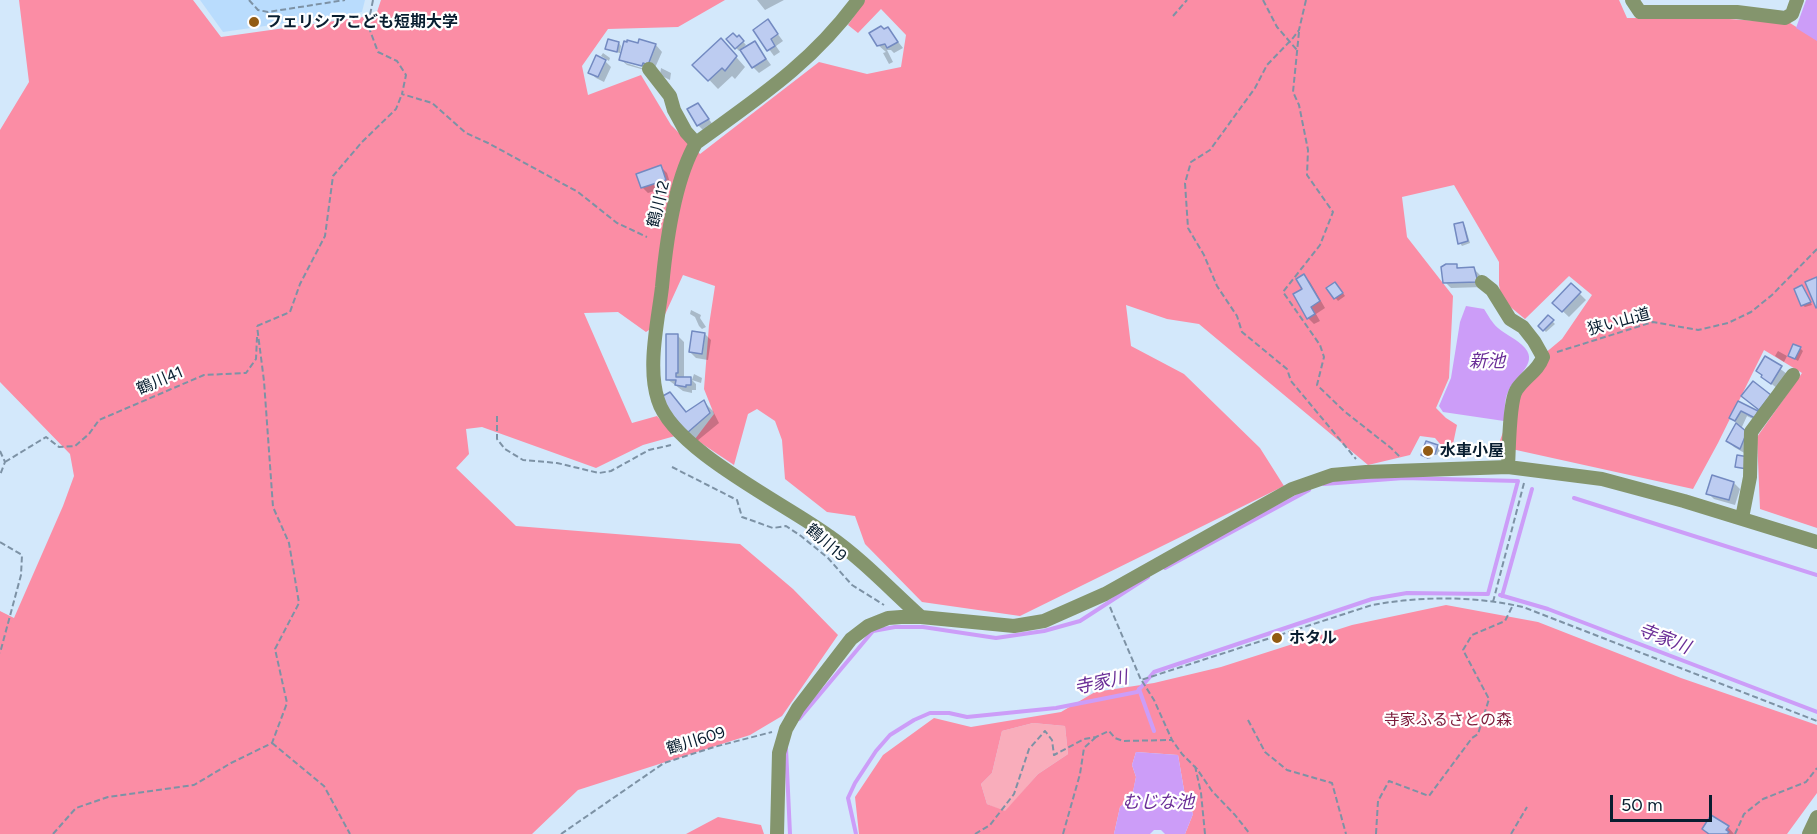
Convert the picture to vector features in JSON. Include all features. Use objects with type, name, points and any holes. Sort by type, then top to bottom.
[{"type":"street","points":[[649,69],[670,96],[674,110],[686,132],[696,142],[787,77],[818,49],[858,0]]},
{"type":"street","points":[[1632,0],[1640,12],[1737,12],[1785,18],[1792,14],[1797,0]]},
{"type":"street","name":"鶴川12","points":[[696,142],[688,156],[666,241],[654,379],[658,402],[673,426],[684,438],[721,466],[829,535],[921,617]]},
{"type":"street","points":[[1482,282],[1491,290],[1510,320],[1523,327],[1543,357],[1539,366],[1515,390],[1510,423],[1508,467]]},
{"type":"street","points":[[1742,518],[1749,477],[1751,432],[1793,375]]},
{"type":"street","points":[[777,834],[779,753],[786,729],[798,708],[859,631],[877,621],[901,617],[1014,626],[1044,621],[1105,594],[1292,489],[1332,475],[1508,467],[1602,479],[1742,518],[1817,542]]},
{"type":"street","points":[[1809,834],[1817,818]]},
{"type":"path","points":[[249,0],[258,10],[268,12],[345,0]]},
{"type":"path","points":[[53,834],[76,808],[108,797],[194,785],[231,763],[272,743],[287,703],[275,649],[299,603],[289,543],[273,507],[264,381],[257,326],[290,312],[300,285],[325,236],[333,176],[362,142],[396,109],[402,94],[406,75],[397,61],[378,52],[368,25],[373,0]]},
{"type":"path","points":[[1173,16],[1186,0]]},
{"type":"path","points":[[1263,0],[1277,27],[1297,50]]},
{"type":"path","points":[[1306,0],[1299,30],[1293,92],[1299,105],[1308,150],[1307,176],[1333,212],[1320,245],[1283,292],[1320,345],[1324,357],[1317,385],[1344,411],[1392,448],[1412,471]]},
{"type":"path","points":[[1299,30],[1267,65],[1255,88],[1210,150],[1191,162],[1185,183],[1188,228],[1204,255],[1217,286],[1238,316],[1242,332],[1287,369],[1292,381],[1366,472]]},
{"type":"path","points":[[402,94],[432,104],[466,133],[488,142],[578,192],[617,223],[647,237]]},
{"type":"path","name":"狭い山道","points":[[1543,357],[1653,322],[1698,330],[1728,323],[1751,312],[1772,295],[1817,249]]},
{"type":"path","name":"鶴川41","points":[[5,462],[46,437],[59,447],[75,446],[99,420],[204,375],[246,373],[256,358],[257,326]]},
{"type":"path","points":[[497,416],[497,438],[505,448],[523,460],[557,463],[599,473],[611,471],[649,450],[673,444]]},
{"type":"path","points":[[0,451],[5,462],[0,475]]},
{"type":"path","name":"鶴川19","points":[[672,467],[737,500],[742,517],[773,528],[786,526],[828,558],[852,585],[901,617]]},
{"type":"path","points":[[1493,602],[1527,470]]},
{"type":"path","points":[[0,542],[22,555],[21,575],[0,654]]},
{"type":"path","points":[[1105,594],[1141,680],[1154,700],[1172,740],[1250,834]]},
{"type":"path","points":[[1141,680],[1372,605],[1403,599],[1436,598],[1493,602],[1540,613],[1817,721]]},
{"type":"path","points":[[1376,834],[1378,801],[1389,781],[1429,796],[1472,738],[1478,734],[1489,699],[1463,650],[1472,635],[1505,621],[1513,605]]},
{"type":"path","points":[[1248,720],[1265,752],[1287,770],[1332,783],[1346,834]]},
{"type":"path","name":"鶴川609","points":[[561,834],[664,763],[714,747],[786,729]]},
{"type":"path","points":[[975,834],[990,825],[1014,794],[1029,749],[1045,731],[1052,740],[1054,755],[1084,739],[1109,731],[1123,741],[1172,740]]},
{"type":"path","points":[[1063,834],[1080,774],[1084,748],[1096,737]]},
{"type":"path","points":[[272,743],[324,786],[350,834]]},
{"type":"path","points":[[1182,754],[1195,766],[1201,793],[1205,834]]},
{"type":"path","points":[[1735,834],[1744,814],[1763,799],[1806,782],[1817,768]]},
{"type":"path","points":[[1511,834],[1527,807]]},
{"type":"shaded area","name":"フェリシアこども短期大学","points":[[200,0],[365,0],[362,12],[223,32]]},
{"type":"shaded area","points":[[1033,723],[1065,726],[1068,754],[1038,774],[1005,812],[987,804],[981,784],[992,773],[1002,731]]},
{"type":"green space","points":[[19,0],[193,0],[221,37],[363,17],[375,18],[381,0],[725,0],[678,27],[608,29],[582,66],[588,95],[641,75],[671,125],[700,154],[819,62],[867,74],[901,67],[906,35],[881,9],[858,33],[848,25],[865,0],[1619,0],[1627,18],[1714,18],[1790,23],[1817,40],[1817,528],[1760,509],[1757,437],[1802,373],[1764,350],[1693,489],[1498,446],[1526,369],[1562,339],[1592,295],[1569,276],[1525,319],[1502,300],[1499,285],[1499,262],[1454,185],[1402,197],[1407,237],[1453,296],[1449,378],[1436,408],[1457,425],[1453,444],[1446,451],[1435,438],[1420,436],[1410,455],[1368,465],[1199,324],[1167,319],[1126,305],[1131,346],[1184,374],[1260,448],[1284,486],[1020,616],[922,602],[865,544],[855,516],[827,512],[785,479],[782,440],[775,421],[757,409],[748,414],[734,465],[695,439],[714,414],[704,389],[709,325],[715,286],[683,275],[662,321],[646,332],[618,312],[584,313],[632,423],[657,416],[675,436],[643,445],[596,468],[482,427],[466,429],[469,454],[456,468],[516,526],[740,544],[793,589],[838,635],[782,716],[750,735],[578,790],[532,834],[0,834],[0,611],[14,618],[74,476],[70,454],[0,382],[0,130],[29,82]]},
{"type":"green space","name":"寺家ふるさとの森","points":[[1446,605],[1538,622],[1681,678],[1817,725],[1817,793],[1787,834],[1185,834],[1193,814],[1184,790],[1178,755],[1136,752],[1132,765],[1136,777],[1132,797],[1120,807],[1114,834],[859,834],[855,797],[883,755],[934,718],[971,727],[1061,712],[1095,692],[1154,683],[1221,667],[1352,625]],"holes":[[[1033,723],[1065,726],[1068,754],[1038,774],[1005,811],[987,804],[981,784],[992,773],[1002,731]]]},
{"type":"green space","points":[[718,817],[761,825],[764,834],[686,834]]},
{"type":"water","points":[[1806,0],[1817,0],[1817,41],[1796,28]]},
{"type":"water","name":"新池","points":[[1466,306],[1484,309],[1496,326],[1522,345],[1528,354],[1529,360],[1524,371],[1507,395],[1504,421],[1443,412],[1439,406],[1451,378],[1460,322]]},
{"type":"water","name":"むじな池","points":[[1136,752],[1178,755],[1184,790],[1193,814],[1185,834],[1165,834],[1161,830],[1154,830],[1150,834],[1114,834],[1120,807],[1132,796],[1136,777],[1132,765]]},
{"type":"building","points":[[768,19],[778,34],[771,39],[775,46],[767,51],[753,30]]},
{"type":"building","points":[[881,26],[884,29],[888,27],[898,42],[887,48],[885,44],[877,46],[869,33]]},
{"type":"building","points":[[733,33],[737,37],[739,35],[744,41],[735,49],[726,39]]},
{"type":"building","points":[[721,38],[737,56],[725,71],[722,68],[708,81],[692,65]]},
{"type":"building","points":[[608,39],[619,42],[617,52],[605,49]]},
{"type":"building","points":[[639,39],[656,44],[648,65],[643,63],[642,66],[619,60],[624,41],[638,43]]},
{"type":"building","points":[[755,41],[766,59],[752,68],[740,50]]},
{"type":"building","points":[[596,55],[606,60],[598,77],[588,73]]},
{"type":"building","points":[[698,103],[709,119],[697,126],[687,109]]},
{"type":"building","points":[[661,165],[666,180],[641,188],[636,174]]},
{"type":"building","points":[[1463,222],[1468,241],[1458,244],[1454,224]]},
{"type":"building","points":[[1446,264],[1457,264],[1457,268],[1474,267],[1478,282],[1443,283],[1441,267]]},
{"type":"building","points":[[1304,274],[1320,301],[1311,307],[1315,314],[1307,319],[1293,294],[1302,289],[1296,279]]},
{"type":"building","points":[[1817,277],[1817,307],[1816,308],[1805,282]]},
{"type":"building","points":[[1335,282],[1343,293],[1334,299],[1326,288]]},
{"type":"building","points":[[1571,283],[1581,292],[1562,312],[1552,303]]},
{"type":"building","points":[[1802,285],[1811,302],[1801,306],[1794,289]]},
{"type":"building","points":[[1548,315],[1554,320],[1543,331],[1538,326]]},
{"type":"building","points":[[692,331],[705,333],[702,354],[689,352]]},
{"type":"building","points":[[666,334],[678,334],[678,373],[676,377],[691,377],[691,385],[686,385],[686,387],[675,385],[676,380],[666,380]]},
{"type":"building","points":[[1793,344],[1801,347],[1795,359],[1788,356]]},
{"type":"building","points":[[1765,356],[1782,366],[1771,384],[1756,371]]},
{"type":"building","points":[[1753,381],[1771,395],[1759,410],[1741,396]]},
{"type":"building","points":[[670,392],[686,412],[704,400],[710,413],[687,433],[667,409],[661,397]]},
{"type":"building","points":[[1738,401],[1758,411],[1755,418],[1741,411],[1735,421],[1729,418]]},
{"type":"building","points":[[1736,423],[1747,432],[1740,449],[1726,441]]},
{"type":"building","points":[[1426,441],[1438,445],[1435,454],[1430,452],[1428,458],[1421,455]]},
{"type":"building","points":[[1737,455],[1749,457],[1747,469],[1735,467]]},
{"type":"building","points":[[1712,475],[1734,482],[1729,500],[1706,494]]},
{"type":"building","points":[[1711,815],[1729,826],[1726,830],[1729,832],[1727,834],[1709,834],[1702,829]]},
{"type":"waterway","points":[[1324,484],[1404,478],[1518,481],[1488,594]]},
{"type":"waterway","points":[[1502,596],[1532,489]]},
{"type":"waterway","points":[[1165,568],[1309,490]]},
{"type":"waterway","points":[[1574,498],[1817,575]]},
{"type":"waterway","points":[[799,719],[873,631],[895,627],[923,627],[996,638],[1044,631],[1080,621],[1148,577]]},
{"type":"waterway","name":"寺家川","points":[[856,834],[848,798],[855,783],[876,751],[890,735],[930,713],[949,713],[967,717],[1056,708],[1137,692],[1154,672],[1372,599],[1407,593],[1488,594]]},
{"type":"waterway","name":"寺家川","points":[[1500,595],[1548,609],[1817,712]]},
{"type":"waterway","points":[[1139,689],[1154,731]]},
{"type":"waterway","points":[[786,748],[790,834]]},
{"type":"place","name":"フェリシアこども短期大学","points":[[254,22]]},
{"type":"place","name":"水車小屋","points":[[1428,451]]},
{"type":"place","name":"ホタル","points":[[1277,638]]}]
